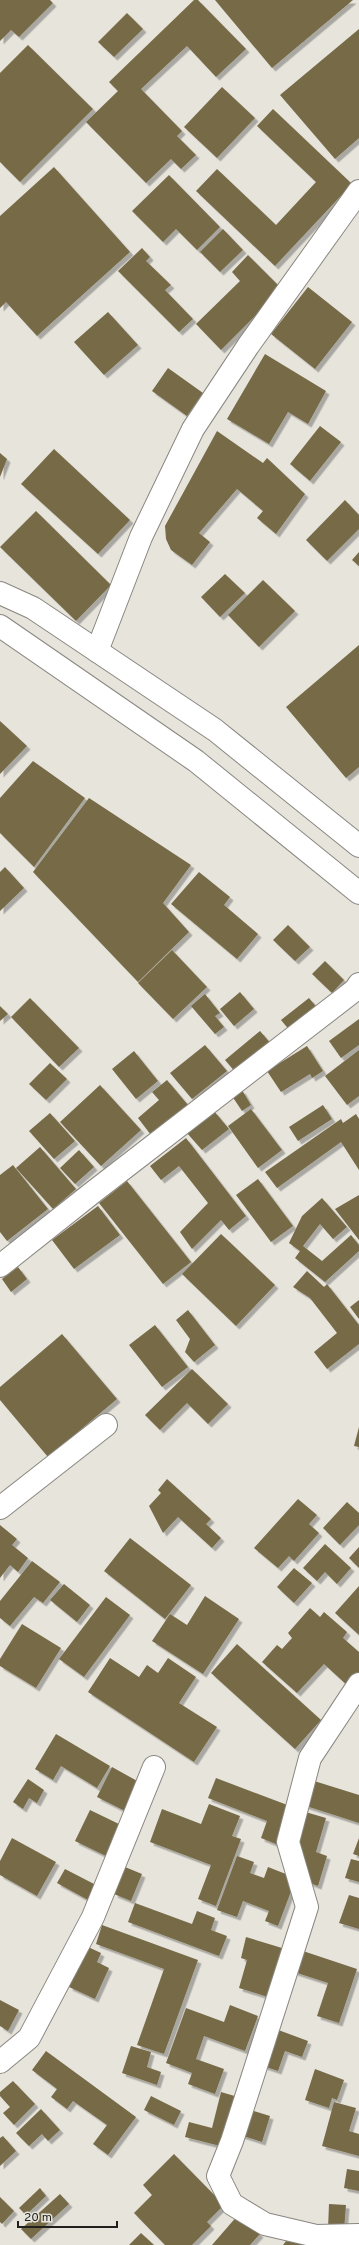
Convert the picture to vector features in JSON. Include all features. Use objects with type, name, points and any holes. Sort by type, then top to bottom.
[{"type":"street","points":[[97,651],[141,537],[193,429],[248,346],[359,191]]},
{"type":"street","points":[[0,593],[33,608],[215,730],[359,846]]},
{"type":"street","points":[[0,626],[196,761],[359,893]]},
{"type":"street","points":[[0,1266],[92,1192],[355,990],[359,984]]},
{"type":"street","points":[[0,1508],[106,1425]]},
{"type":"street","points":[[359,1684],[310,1758],[288,1842],[307,1907],[232,2141],[218,2176],[232,2204],[265,2224],[316,2236],[359,2235]]},
{"type":"street","points":[[0,2062],[30,2038],[93,1917],[154,1767]]},
{"type":"building","points":[[0,0],[50,0],[53,3],[19,37],[11,30],[0,41]]},
{"type":"building","points":[[194,0],[198,0],[246,49],[216,77],[187,46],[141,89],[182,131],[177,136],[196,155],[181,169],[171,159],[146,183],[86,122],[118,91],[109,82]]},
{"type":"building","points":[[215,0],[353,0],[272,68]]},
{"type":"building","points":[[127,13],[143,29],[114,57],[98,42]]},
{"type":"building","points":[[359,29],[359,138],[335,159],[280,95]]},
{"type":"building","points":[[28,45],[93,109],[20,182],[0,162],[0,73]]},
{"type":"building","points":[[222,87],[255,118],[217,158],[184,127]]},
{"type":"building","points":[[273,109],[352,184],[275,266],[196,191],[217,169],[276,225],[316,182],[257,126]]},
{"type":"building","points":[[54,167],[130,252],[37,336],[6,302],[0,308],[0,216]]},
{"type":"building","points":[[169,175],[220,227],[197,250],[176,229],[163,242],[132,211]]},
{"type":"building","points":[[223,229],[243,250],[220,272],[200,252]]},
{"type":"building","points":[[142,248],[150,257],[146,261],[171,285],[165,290],[193,319],[179,332],[118,271]]},
{"type":"building","points":[[248,255],[282,289],[221,350],[196,324],[240,281],[232,272]]},
{"type":"building","points":[[308,287],[352,322],[315,369],[271,334]]},
{"type":"building","points":[[108,312],[138,345],[104,375],[74,342]]},
{"type":"building","points":[[265,354],[326,391],[308,424],[288,412],[269,444],[227,419]]},
{"type":"building","points":[[168,368],[203,393],[187,416],[152,391]]},
{"type":"building","points":[[320,426],[341,442],[310,481],[290,464]]},
{"type":"building","points":[[217,431],[263,463],[267,458],[305,494],[276,534],[257,518],[263,511],[237,489],[199,533],[210,542],[192,565],[171,550],[166,539],[165,526]]},
{"type":"building","points":[[54,449],[130,520],[98,554],[21,484]]},
{"type":"building","points":[[0,453],[7,459],[0,477]]},
{"type":"building","points":[[345,500],[359,515],[359,529],[327,561],[306,540]]},
{"type":"building","points":[[36,511],[111,585],[76,621],[0,547]]},
{"type":"building","points":[[359,552],[359,566],[352,560]]},
{"type":"building","points":[[225,574],[245,593],[220,617],[201,597]]},
{"type":"building","points":[[263,580],[295,611],[259,647],[228,615]]},
{"type":"building","points":[[359,645],[359,767],[346,778],[286,707]]},
{"type":"building","points":[[0,721],[27,746],[0,774]]},
{"type":"building","points":[[33,761],[85,798],[34,867],[0,833],[0,798]]},
{"type":"building","points":[[89,798],[191,865],[163,903],[189,932],[138,982],[33,872]]},
{"type":"building","points":[[5,867],[24,888],[0,911],[0,872]]},
{"type":"building","points":[[199,872],[230,897],[224,905],[258,934],[237,959],[171,904]]},
{"type":"building","points":[[288,925],[310,947],[295,961],[273,940]]},
{"type":"building","points":[[172,950],[207,987],[173,1019],[138,983]]},
{"type":"building","points":[[325,961],[344,980],[332,993],[312,974]]},
{"type":"building","points":[[240,992],[254,1009],[234,1026],[220,1009]]},
{"type":"building","points":[[205,994],[220,1013],[215,1016],[224,1027],[215,1034],[191,1006]]},
{"type":"building","points":[[30,998],[79,1048],[59,1067],[11,1017]]},
{"type":"building","points":[[309,998],[319,1010],[291,1032],[281,1020]]},
{"type":"building","points":[[0,1006],[8,1014],[0,1021]]},
{"type":"building","points":[[359,1019],[359,1045],[341,1058],[329,1041]]},
{"type":"building","points":[[260,1031],[272,1045],[237,1074],[225,1060]]},
{"type":"building","points":[[205,1045],[227,1071],[192,1099],[170,1073]]},
{"type":"building","points":[[307,1046],[323,1071],[312,1078],[310,1074],[281,1092],[267,1071]]},
{"type":"building","points":[[359,1050],[359,1096],[347,1105],[325,1076]]},
{"type":"building","points":[[134,1051],[158,1081],[136,1099],[112,1069]]},
{"type":"building","points":[[50,1063],[67,1079],[46,1100],[29,1084]]},
{"type":"building","points":[[167,1080],[188,1105],[151,1135],[138,1118],[159,1100],[152,1092]]},
{"type":"building","points":[[100,1085],[141,1130],[101,1166],[60,1122]]},
{"type":"building","points":[[242,1090],[251,1105],[242,1111],[232,1096]]},
{"type":"building","points":[[323,1105],[332,1119],[298,1141],[289,1127]]},
{"type":"building","points":[[251,1109],[282,1150],[258,1168],[228,1126]]},
{"type":"building","points":[[214,1111],[229,1129],[202,1150],[187,1133]]},
{"type":"building","points":[[50,1113],[75,1141],[54,1159],[29,1131]]},
{"type":"building","points":[[356,1114],[359,1119],[359,1170],[341,1142],[277,1188],[265,1172],[341,1119],[343,1123]]},
{"type":"building","points":[[186,1138],[246,1216],[229,1230],[221,1220],[192,1249],[180,1232],[208,1203],[179,1166],[161,1180],[150,1166]]},
{"type":"building","points":[[40,1147],[76,1189],[53,1209],[16,1168]]},
{"type":"building","points":[[79,1150],[94,1167],[75,1184],[60,1168]]},
{"type":"building","points":[[13,1165],[48,1209],[7,1241],[0,1232],[0,1175]]},
{"type":"building","points":[[258,1179],[293,1226],[271,1242],[236,1195]]},
{"type":"building","points":[[127,1181],[191,1262],[163,1284],[99,1203]]},
{"type":"building","points":[[359,1195],[359,1240],[335,1209]]},
{"type":"building","points":[[322,1198],[347,1227],[333,1239],[320,1224],[303,1246],[322,1261],[351,1235],[359,1245],[359,1251],[325,1282],[295,1258],[300,1251],[289,1243],[302,1216]]},
{"type":"building","points":[[98,1206],[120,1235],[74,1269],[52,1240]]},
{"type":"building","points":[[221,1234],[275,1285],[236,1326],[182,1274]]},
{"type":"building","points":[[18,1267],[27,1279],[11,1292],[2,1279]]},
{"type":"building","points":[[307,1271],[324,1287],[327,1284],[359,1325],[359,1344],[327,1369],[314,1352],[337,1333],[310,1298],[293,1287]]},
{"type":"building","points":[[359,1300],[359,1319],[350,1307]]},
{"type":"building","points":[[188,1310],[215,1345],[194,1362],[185,1352],[190,1339],[176,1320]]},
{"type":"building","points":[[155,1325],[188,1367],[162,1387],[129,1345]]},
{"type":"building","points":[[62,1334],[117,1399],[48,1457],[0,1400],[0,1387]]},
{"type":"building","points":[[192,1369],[228,1404],[208,1424],[187,1403],[160,1430],[145,1415]]},
{"type":"building","points":[[359,1427],[359,1447],[354,1446]]},
{"type":"building","points":[[167,1479],[211,1519],[206,1524],[221,1538],[212,1548],[178,1517],[163,1533],[149,1506],[161,1493],[158,1490]]},
{"type":"building","points":[[298,1499],[317,1515],[309,1524],[319,1533],[294,1561],[289,1556],[278,1568],[254,1548]]},
{"type":"building","points":[[347,1502],[359,1513],[359,1525],[340,1545],[323,1528]]},
{"type":"building","points":[[0,1525],[17,1539],[12,1545],[28,1558],[18,1572],[10,1565],[0,1578]]},
{"type":"building","points":[[130,1538],[191,1585],[165,1619],[104,1571]]},
{"type":"building","points":[[325,1544],[351,1568],[337,1584],[325,1572],[317,1581],[303,1568]]},
{"type":"building","points":[[359,1547],[359,1568],[349,1558]]},
{"type":"building","points":[[32,1561],[60,1582],[43,1603],[34,1597],[10,1626],[0,1618],[0,1601]]},
{"type":"building","points":[[294,1568],[312,1583],[294,1603],[277,1587]]},
{"type":"building","points":[[64,1584],[90,1605],[77,1622],[50,1600]]},
{"type":"building","points":[[359,1586],[359,1635],[335,1613]]},
{"type":"building","points":[[205,1596],[239,1619],[203,1674],[152,1641],[170,1614],[187,1625]]},
{"type":"building","points":[[106,1597],[130,1615],[84,1677],[59,1659]]},
{"type":"building","points":[[310,1608],[320,1617],[324,1612],[347,1632],[343,1638],[359,1652],[359,1673],[348,1686],[324,1664],[297,1693],[262,1662],[277,1645],[282,1649],[292,1638],[288,1633]]},
{"type":"building","points":[[22,1624],[61,1648],[36,1688],[0,1666],[0,1659]]},
{"type":"building","points":[[237,1644],[321,1720],[295,1749],[211,1673]]},
{"type":"building","points":[[110,1658],[139,1677],[147,1665],[158,1673],[168,1658],[196,1677],[179,1703],[217,1727],[194,1762],[88,1692]]},
{"type":"building","points":[[56,1734],[110,1766],[97,1788],[61,1766],[53,1780],[35,1769]]},
{"type":"building","points":[[112,1767],[139,1782],[125,1811],[97,1797]]},
{"type":"building","points":[[216,1778],[290,1806],[276,1844],[261,1838],[267,1821],[208,1798]]},
{"type":"building","points":[[28,1779],[44,1790],[37,1803],[29,1798],[23,1809],[13,1802]]},
{"type":"building","points":[[311,1780],[359,1795],[359,1823],[303,1805]]},
{"type":"building","points":[[209,1804],[240,1816],[232,1836],[241,1839],[216,1906],[198,1899],[211,1865],[150,1842],[162,1809],[201,1824]]},
{"type":"building","points":[[90,1810],[121,1825],[106,1856],[75,1841]]},
{"type":"building","points":[[302,1811],[326,1818],[316,1852],[327,1856],[318,1886],[310,1883],[297,1853]]},
{"type":"building","points":[[12,1838],[56,1862],[37,1896],[0,1875],[0,1861]]},
{"type":"building","points":[[359,1838],[359,1856],[353,1854]]},
{"type":"building","points":[[237,1856],[254,1862],[250,1873],[264,1878],[268,1867],[296,1878],[278,1926],[265,1921],[269,1911],[243,1901],[237,1917],[217,1910]]},
{"type":"building","points":[[351,1859],[359,1861],[359,1882],[345,1878]]},
{"type":"building","points":[[125,1867],[142,1874],[131,1901],[114,1894]]},
{"type":"building","points":[[65,1869],[96,1885],[88,1900],[57,1883]]},
{"type":"building","points":[[349,1895],[359,1898],[359,1929],[339,1923]]},
{"type":"building","points":[[135,1903],[192,1924],[197,1911],[215,1918],[211,1930],[227,1936],[219,1956],[128,1922]]},
{"type":"building","points":[[102,1925],[198,1960],[164,2054],[137,2045],[164,1969],[96,1944]]},
{"type":"building","points":[[246,1937],[282,1948],[268,1997],[239,1988],[247,1960],[241,1958]]},
{"type":"building","points":[[86,1946],[101,1953],[97,1962],[109,1968],[95,1999],[69,1987]]},
{"type":"building","points":[[300,1950],[357,1969],[339,2023],[317,2016],[328,1983],[294,1972]]},
{"type":"building","points":[[0,2000],[19,2010],[8,2031],[0,2026]]},
{"type":"building","points":[[230,2005],[258,2016],[245,2051],[204,2036],[196,2059],[224,2069],[215,2094],[188,2084],[192,2073],[166,2063],[186,2008],[224,2022]]},
{"type":"building","points":[[273,2028],[308,2041],[302,2057],[285,2051],[278,2071],[260,2065]]},
{"type":"building","points":[[131,2046],[151,2052],[147,2067],[161,2072],[157,2085],[122,2073]]},
{"type":"building","points":[[46,2051],[136,2117],[108,2155],[93,2144],[107,2125],[73,2101],[67,2109],[51,2097],[57,2089],[32,2070]]},
{"type":"building","points":[[315,2069],[344,2080],[337,2100],[332,2098],[329,2108],[305,2100]]},
{"type":"building","points":[[13,2081],[35,2104],[14,2125],[3,2113],[10,2107],[0,2096],[0,2092]]},
{"type":"building","points":[[221,2092],[238,2097],[224,2147],[185,2137],[189,2122],[212,2128]]},
{"type":"building","points":[[151,2096],[181,2111],[174,2125],[144,2110]]},
{"type":"building","points":[[334,2102],[356,2108],[349,2131],[359,2134],[359,2156],[322,2146]]},
{"type":"building","points":[[41,2109],[60,2130],[48,2141],[42,2134],[29,2146],[16,2133]]},
{"type":"building","points":[[247,2109],[270,2116],[262,2142],[240,2135]]},
{"type":"building","points":[[3,2136],[16,2151],[0,2166],[0,2138]]},
{"type":"building","points":[[174,2154],[224,2205],[207,2222],[211,2226],[192,2245],[165,2245],[134,2213],[152,2195],[143,2185]]},
{"type":"building","points":[[347,2169],[359,2171],[359,2191],[344,2188]]},
{"type":"building","points":[[40,2188],[46,2196],[26,2215],[19,2208]]},
{"type":"building","points":[[60,2194],[69,2204],[31,2239],[21,2229]]},
{"type":"building","points":[[0,2197],[14,2211],[2,2224],[0,2222]]},
{"type":"building","points":[[329,2204],[346,2205],[344,2230],[328,2229]]},
{"type":"building","points":[[238,2215],[260,2234],[250,2245],[212,2245]]},
{"type":"building","points":[[141,2233],[154,2245],[129,2245]]},
{"type":"building","points":[[286,2241],[303,2244],[303,2245],[283,2245]]}]
